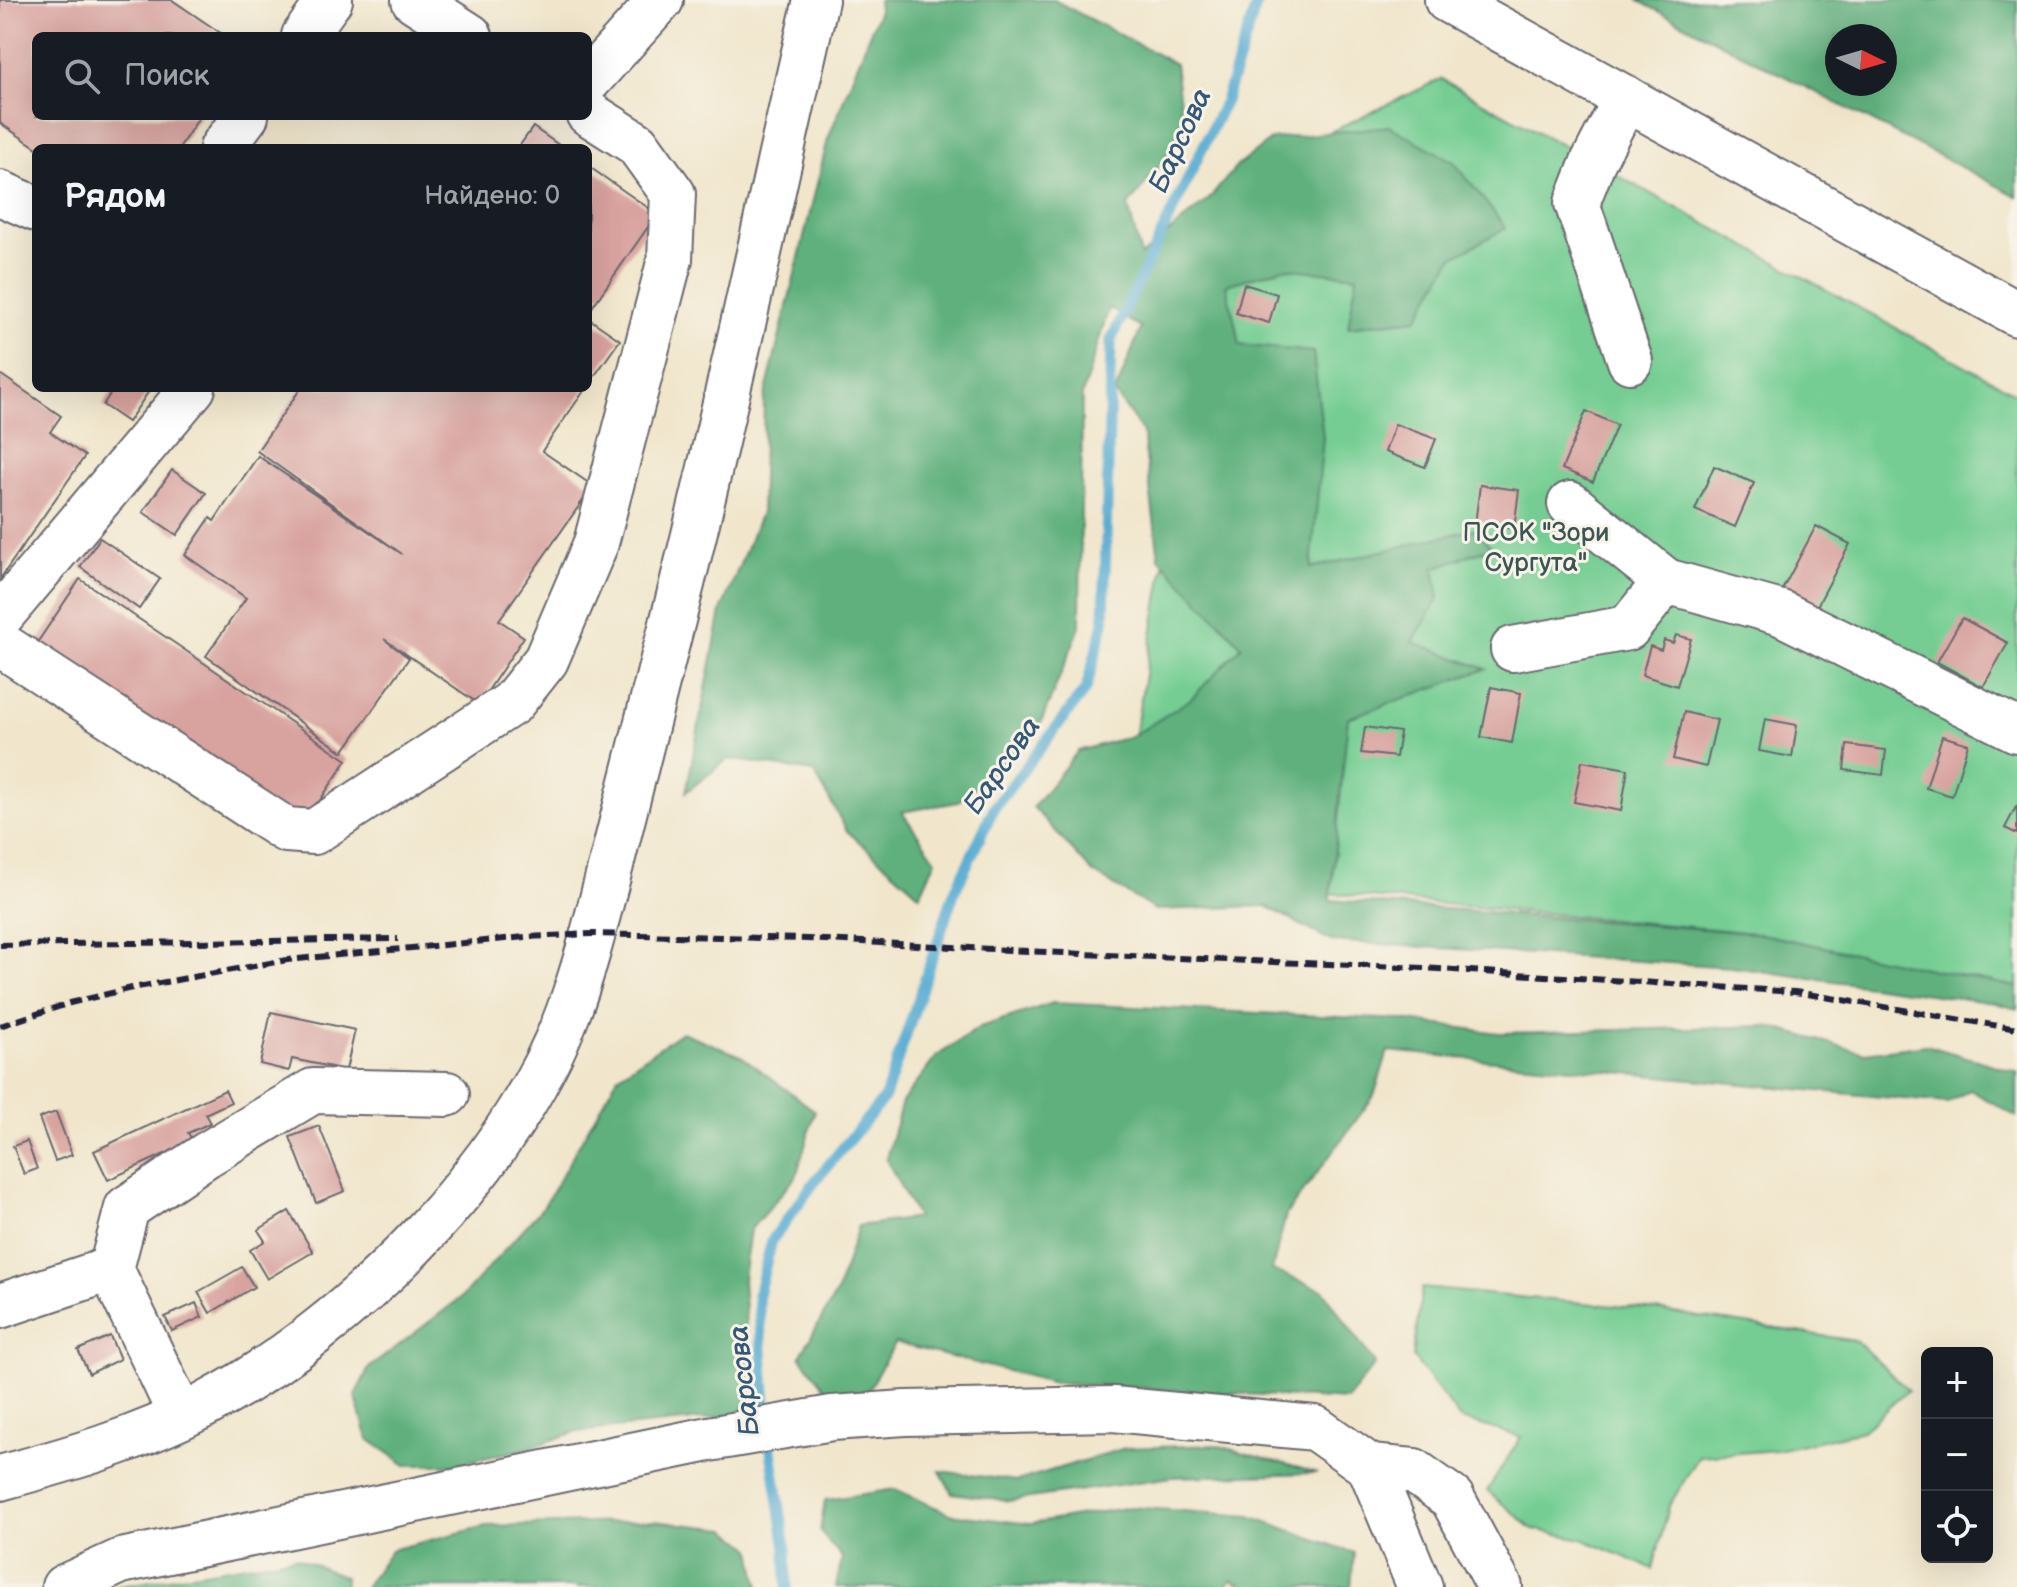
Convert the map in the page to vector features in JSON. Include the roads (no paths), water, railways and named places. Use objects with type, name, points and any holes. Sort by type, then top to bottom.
[{"type":"street","points":[[414,0],[464,32]]},
{"type":"street","points":[[592,77],[661,0]]},
{"type":"street","points":[[0,1478],[128,1440],[203,1406],[263,1371],[331,1321],[429,1227],[487,1156],[533,1088],[569,1012],[592,934],[672,626],[816,0]]},
{"type":"street","points":[[1447,0],[2017,314]]},
{"type":"street","points":[[1626,98],[1593,162],[1577,203],[1630,361]]},
{"type":"street","points":[[0,644],[286,830],[314,832],[512,703],[546,660],[596,543],[670,259],[673,194],[637,144],[592,116]]},
{"type":"street","points":[[225,144],[243,120]]},
{"type":"street","points":[[0,193],[32,207]]},
{"type":"street","points":[[0,617],[190,392]]},
{"type":"street","points":[[1570,504],[1666,581],[1781,613],[2017,730]]},
{"type":"street","points":[[1513,649],[1628,628],[1666,581]]},
{"type":"street","points":[[181,1416],[111,1269],[127,1208],[206,1155],[313,1091],[447,1094]]},
{"type":"street","points":[[0,1306],[111,1269]]},
{"type":"street","points":[[64,1587],[121,1561],[709,1439],[832,1418],[905,1413],[1113,1409],[1315,1428],[1370,1467],[1414,1471],[1452,1498],[1500,1587]]},
{"type":"street","points":[[1370,1467],[1420,1587]]},
{"type":"waterway","name":"Барсова","points":[[767,1421],[758,1295],[772,1240],[816,1180],[885,1097],[954,893],[994,808],[1086,689],[1104,623],[1111,340],[1225,101],[1258,0]]},
{"type":"waterway","name":"Барсова","points":[[769,1438],[786,1548],[787,1587]]},
{"type":"railway","points":[[0,1026],[70,1003],[132,988],[287,960],[526,937],[592,934],[807,939],[1423,968],[1795,992],[2017,1029]]},
{"type":"railway","points":[[0,945],[398,939]]},
{"type":"park label","name":"ПСОК \"Зори Сургута\"","points":[[1536,547]]}]
